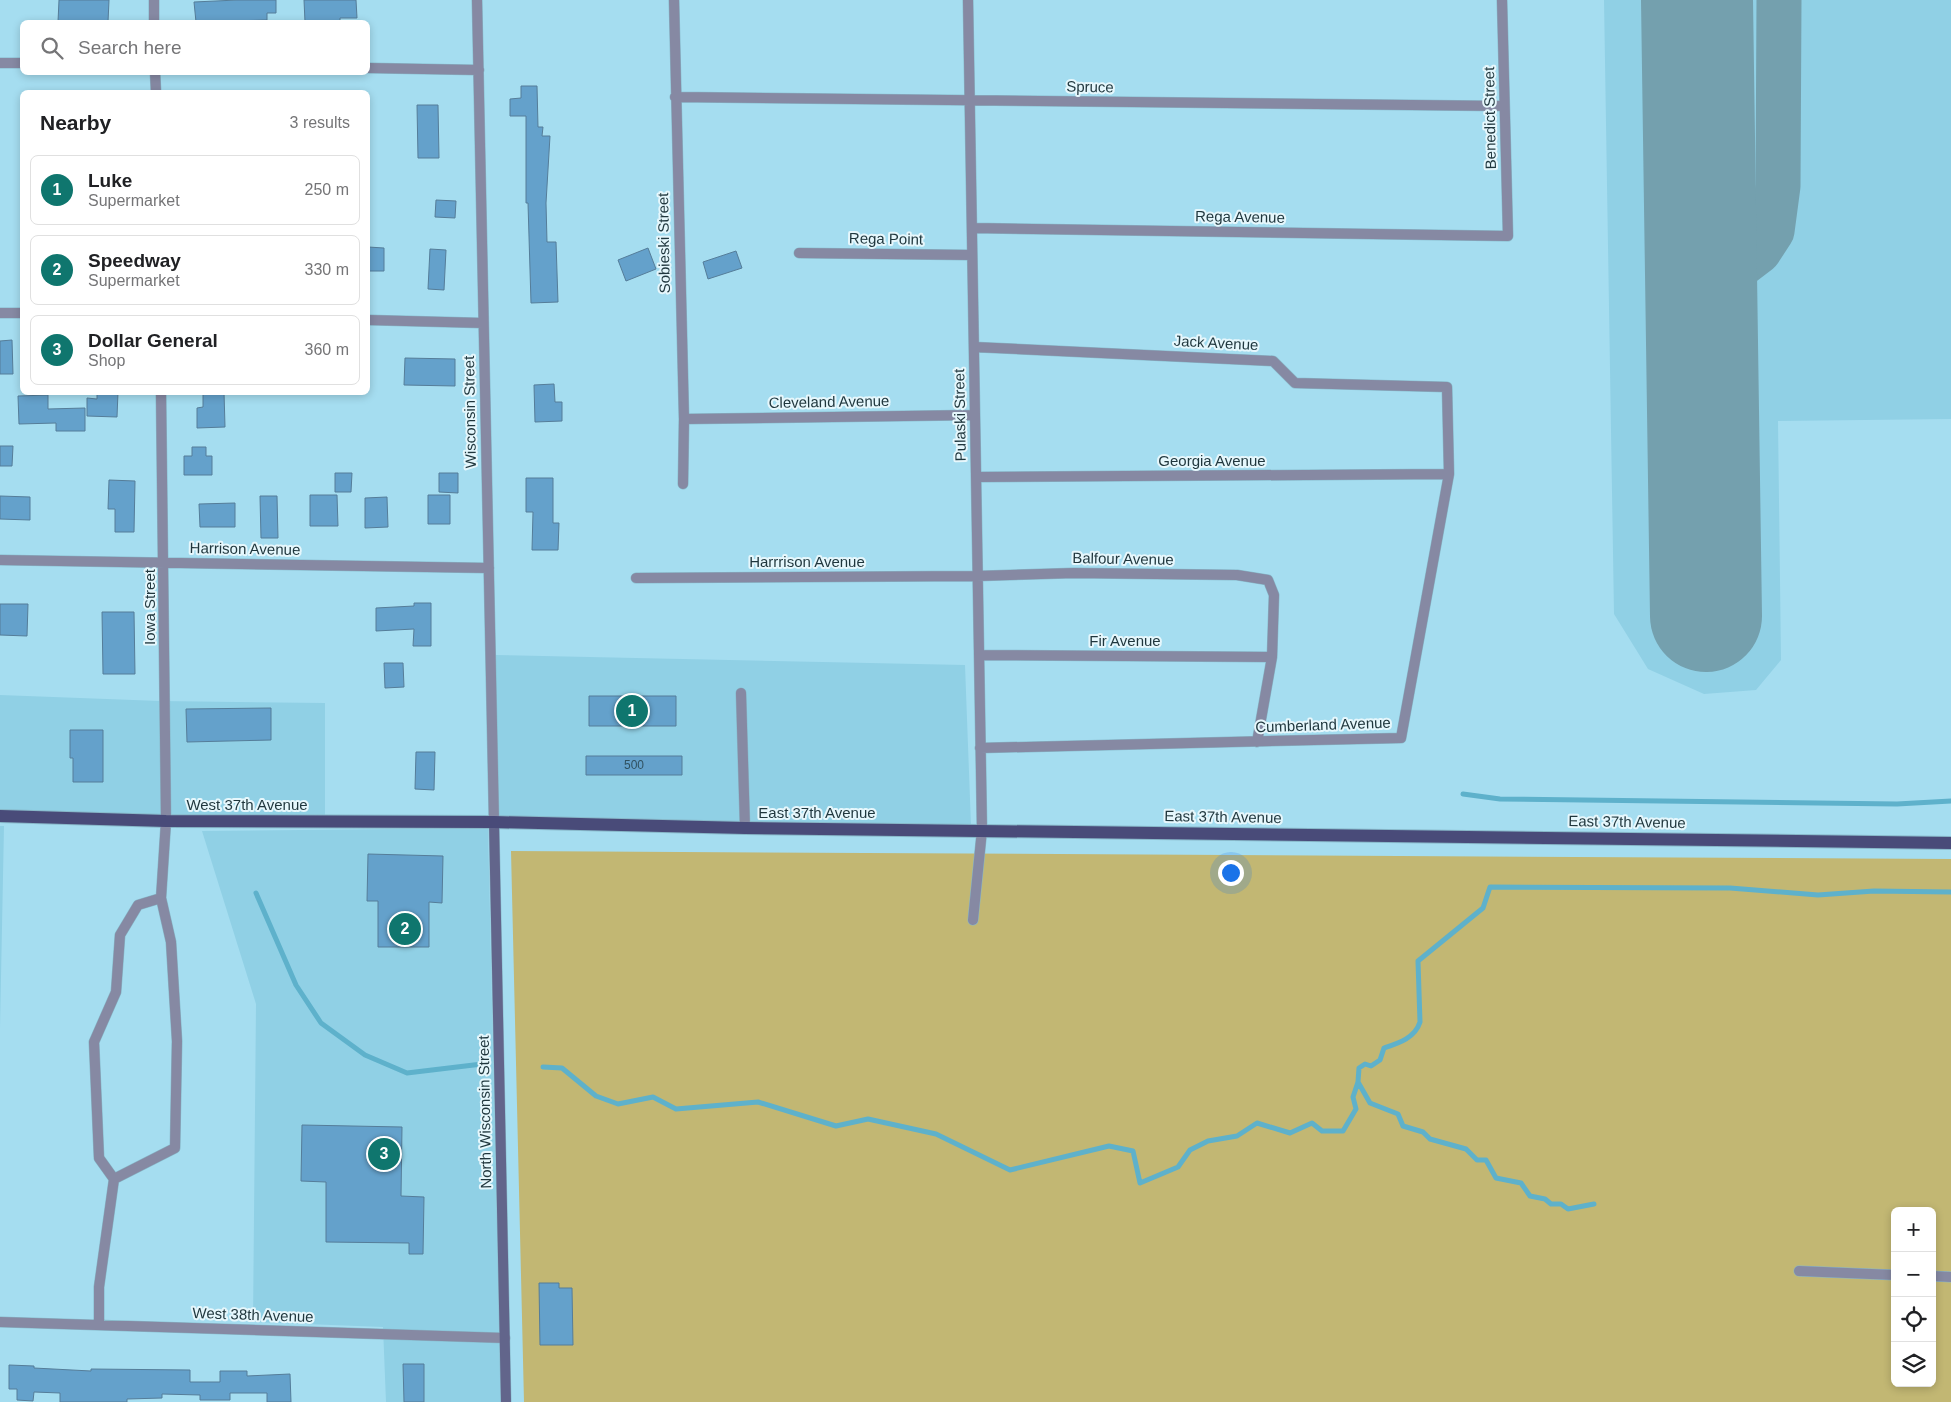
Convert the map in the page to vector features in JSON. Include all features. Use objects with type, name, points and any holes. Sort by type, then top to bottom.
[{"type":"main road","name":"West 37th Avenue","points":[[0,816],[166,821],[494,822]]},
{"type":"main road","name":"East 37th Avenue","points":[[494,822],[745,828],[1951,843]]},
{"type":"street","points":[[154,0],[154,20]]},
{"type":"street","name":"Wisconsin Street","points":[[477,0],[494,822]]},
{"type":"street","name":"Sobieski Street","points":[[674,0],[684,419],[683,484]]},
{"type":"street","name":"Pulaski Street","points":[[968,0],[982,830],[973,920]]},
{"type":"street","name":"Benedict Street","points":[[1502,0],[1508,236]]},
{"type":"street","points":[[0,62],[20,63]]},
{"type":"street","points":[[370,68],[479,70]]},
{"type":"street","points":[[155,75],[156,90]]},
{"type":"street","name":"Spruce","points":[[675,96],[1504,106]]},
{"type":"street","name":"Rega Avenue","points":[[972,228],[1508,236]]},
{"type":"street","name":"Rega Point","points":[[799,253],[972,255]]},
{"type":"street","points":[[0,313],[20,313]]},
{"type":"street","points":[[370,320],[483,323]]},
{"type":"street","name":"Jack Avenue","points":[[974,347],[1273,360],[1296,383],[1447,387]]},
{"type":"street","name":"Cumberland Avenue","points":[[980,748],[1401,738],[1449,474],[1447,387]]},
{"type":"street","name":"Iowa Street","points":[[114,1179],[175,1148],[176,1031],[171,942],[161,898],[166,821],[161,395]]},
{"type":"street","name":"Cleveland Avenue","points":[[684,419],[974,415]]},
{"type":"street","name":"Georgia Avenue","points":[[976,477],[1449,474]]},
{"type":"street","name":"Harrison Avenue","points":[[0,560],[489,568]]},
{"type":"street","name":"Balfour Avenue","points":[[978,576],[1074,574],[1237,575],[1268,580],[1274,596],[1272,657]]},
{"type":"street","name":"Harrrison Avenue","points":[[636,578],[978,576]]},
{"type":"street","name":"Fir Avenue","points":[[979,655],[1272,657]]},
{"type":"street","points":[[1257,742],[1272,657]]},
{"type":"street","points":[[741,693],[745,828]]},
{"type":"street","name":"North Wisconsin Street","points":[[494,822],[506,1402]]},
{"type":"street","points":[[99,1325],[99,1287],[114,1179],[98,1158],[94,1042],[116,992],[120,935],[138,905],[161,898]]},
{"type":"street","points":[[1799,1271],[1891,1275]]},
{"type":"street","points":[[1936,1276],[1951,1277]]},
{"type":"street","name":"West 38th Avenue","points":[[0,1322],[504,1338]]},
{"type":"shaded area","points":[[1604,0],[1951,0],[1951,419],[1778,421],[1781,660],[1756,690],[1704,694],[1648,669],[1614,614]]},
{"type":"shaded area","points":[[495,655],[965,665],[971,826],[499,818]]},
{"type":"shaded area","points":[[0,695],[160,701],[325,703],[325,816],[158,816],[0,811]]},
{"type":"shaded area","points":[[0,826],[4,826],[0,1028]]},
{"type":"shaded area","points":[[488,828],[501,1402],[386,1402],[383,1327],[253,1322],[256,1004],[202,831]]},
{"type":"shaded area","points":[[511,851],[1951,859],[1951,1402],[524,1402]]},
{"type":"building","points":[[59,0],[109,0],[108,20],[58,20]]},
{"type":"building","points":[[276,0],[276,13],[267,13],[267,20],[196,20],[194,2]]},
{"type":"building","points":[[304,0],[356,0],[357,18],[305,20]]},
{"type":"building","points":[[521,86],[537,86],[538,127],[543,127],[542,136],[550,136],[546,203],[547,242],[556,242],[558,302],[531,303],[528,203],[526,203],[526,116],[510,116],[510,99],[521,98]]},
{"type":"building","points":[[417,105],[438,105],[439,158],[418,158]]},
{"type":"building","points":[[436,200],[456,201],[455,218],[435,217]]},
{"type":"building","points":[[370,247],[384,248],[384,271],[370,271]]},
{"type":"building","points":[[648,248],[656,269],[626,281],[618,260]]},
{"type":"building","points":[[430,249],[446,250],[444,290],[428,289]]},
{"type":"building","points":[[736,251],[742,268],[708,279],[703,262]]},
{"type":"building","points":[[12,340],[13,374],[0,374],[0,341]]},
{"type":"building","points":[[405,358],[455,359],[455,386],[404,385]]},
{"type":"building","points":[[554,384],[555,402],[562,402],[562,421],[535,422],[534,385]]},
{"type":"building","points":[[48,395],[48,409],[85,408],[85,431],[56,431],[56,423],[19,424],[18,396]]},
{"type":"building","points":[[97,395],[118,395],[117,417],[87,416],[87,398],[97,399]]},
{"type":"building","points":[[203,395],[224,395],[225,427],[197,428],[197,408],[203,407]]},
{"type":"building","points":[[0,446],[13,446],[12,466],[0,466]]},
{"type":"building","points":[[192,447],[206,447],[206,456],[212,456],[212,475],[184,475],[184,456],[192,456]]},
{"type":"building","points":[[335,473],[352,473],[351,492],[335,492]]},
{"type":"building","points":[[439,473],[458,473],[458,493],[439,492]]},
{"type":"building","points":[[526,478],[553,478],[553,523],[559,523],[558,550],[532,550],[533,512],[526,512]]},
{"type":"building","points":[[109,480],[135,481],[134,532],[115,532],[115,509],[108,509]]},
{"type":"building","points":[[310,495],[337,495],[338,526],[310,526]]},
{"type":"building","points":[[428,495],[450,495],[450,524],[428,524]]},
{"type":"building","points":[[0,496],[30,497],[30,520],[0,519]]},
{"type":"building","points":[[260,496],[277,496],[278,538],[261,538]]},
{"type":"building","points":[[387,497],[388,527],[365,528],[365,498]]},
{"type":"building","points":[[235,503],[235,527],[200,527],[199,504]]},
{"type":"building","points":[[414,603],[431,603],[431,646],[413,646],[414,629],[376,631],[376,608],[414,606]]},
{"type":"building","points":[[0,604],[28,604],[27,636],[0,635]]},
{"type":"building","points":[[102,612],[134,612],[135,674],[103,674]]},
{"type":"building","points":[[384,663],[403,663],[404,687],[385,688]]},
{"type":"building","points":[[589,696],[676,696],[676,726],[589,726]]},
{"type":"building","points":[[271,708],[271,740],[187,742],[186,709]]},
{"type":"building","points":[[70,730],[103,730],[103,782],[73,782],[73,758],[70,758]]},
{"type":"building","points":[[416,752],[435,752],[434,790],[415,789]]},
{"type":"building","points":[[586,756],[682,756],[682,775],[586,775]]},
{"type":"building","points":[[368,854],[443,856],[442,903],[429,902],[429,947],[378,947],[378,901],[367,901]]},
{"type":"building","points":[[302,1125],[402,1127],[401,1196],[424,1197],[423,1254],[409,1254],[409,1243],[326,1242],[326,1182],[301,1181]]},
{"type":"building","points":[[539,1283],[559,1283],[559,1288],[572,1288],[573,1345],[540,1345]]},
{"type":"building","points":[[403,1364],[424,1364],[424,1402],[404,1402]]},
{"type":"building","points":[[9,1365],[91,1371],[91,1369],[190,1370],[190,1382],[220,1382],[220,1371],[247,1371],[247,1376],[290,1374],[291,1402],[267,1402],[267,1393],[230,1393],[230,1400],[200,1400],[200,1395],[162,1394],[162,1398],[127,1399],[127,1402],[60,1402],[60,1393],[34,1392],[33,1401],[17,1400],[17,1389],[9,1389]]},
{"type":"waterway","points":[[1463,794],[1500,799],[1897,804],[1951,801]]},
{"type":"waterway","points":[[543,1067],[562,1068],[596,1096],[618,1104],[653,1097],[676,1109],[758,1102],[836,1126],[868,1119],[936,1134],[1010,1170],[1109,1146],[1133,1151],[1140,1183],[1178,1167],[1190,1150],[1208,1141],[1237,1136],[1257,1123],[1290,1133],[1312,1123],[1322,1131],[1343,1131],[1356,1109],[1353,1097],[1358,1082],[1359,1068],[1365,1064],[1371,1066],[1380,1060],[1384,1048],[1406,1039],[1418,1028],[1420,1022],[1418,961],[1483,908],[1490,887],[1730,888],[1818,895],[1874,891],[1951,892]]},
{"type":"waterway","points":[[256,893],[296,985],[321,1023],[365,1055],[407,1073],[482,1064]]},
{"type":"waterway","points":[[1358,1082],[1370,1103],[1398,1114],[1403,1126],[1423,1132],[1430,1139],[1466,1149],[1477,1160],[1486,1160],[1496,1178],[1521,1183],[1530,1196],[1545,1199],[1551,1204],[1561,1204],[1568,1209],[1594,1204]]},
{"type":"taxiway","points":[[1701,272],[1738,267],[1759,251],[1772,231],[1778,186],[1779,0]]},
{"type":"runway","points":[[1697,0],[1706,616]]},
{"type":"place","name":"Luke","points":[[632,711]]},
{"type":"place","name":"Speedway","points":[[405,929]]},
{"type":"place","name":"Dollar General","points":[[384,1154]]}]
